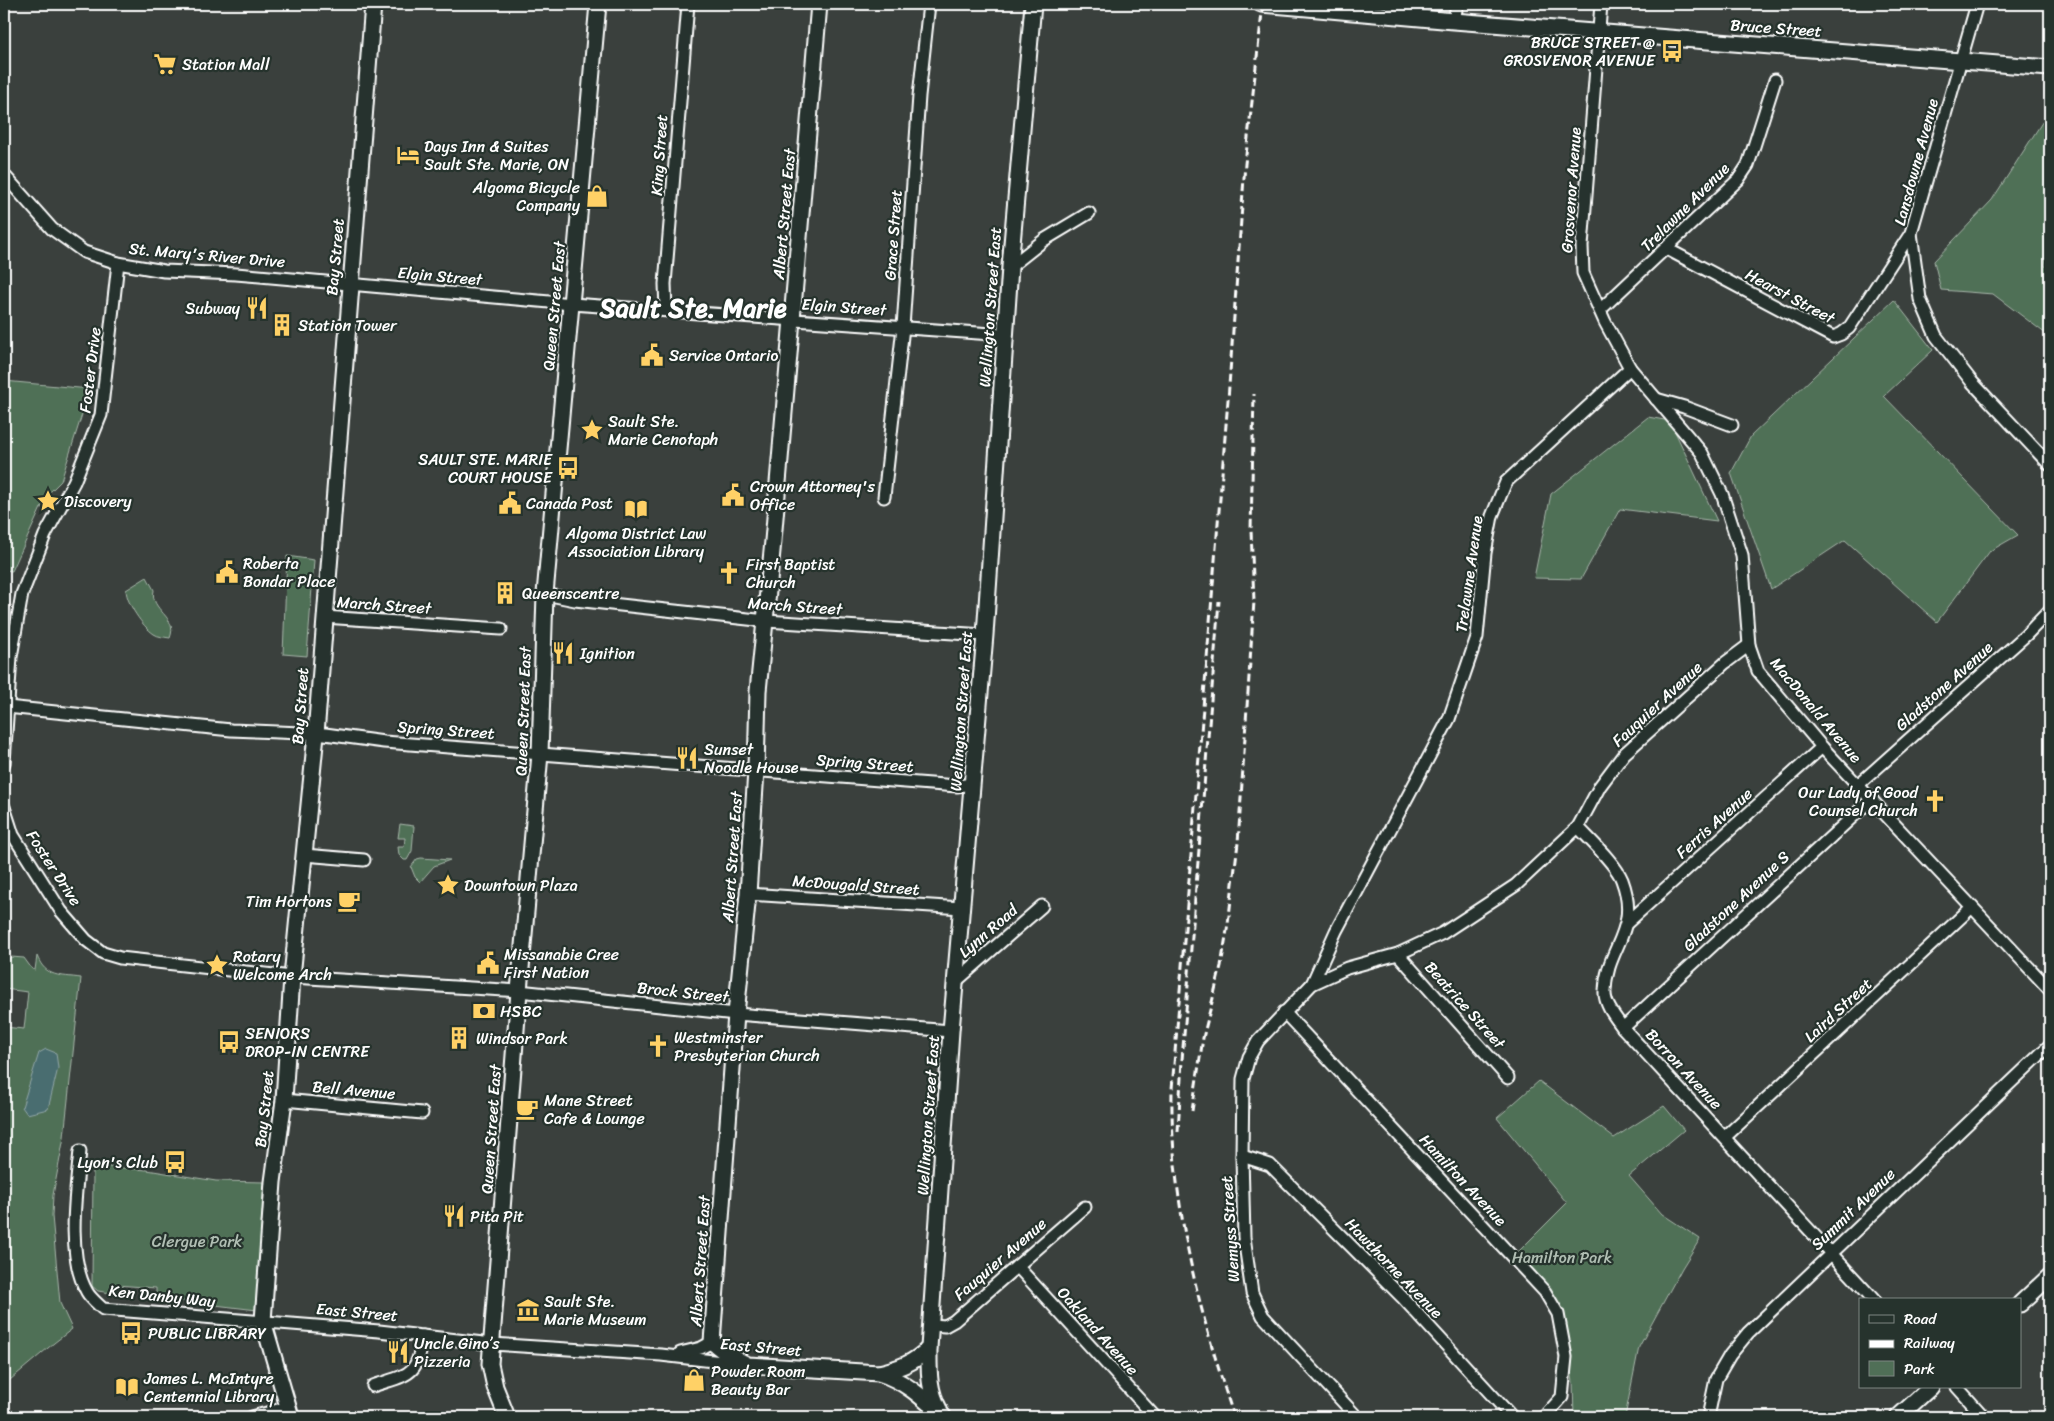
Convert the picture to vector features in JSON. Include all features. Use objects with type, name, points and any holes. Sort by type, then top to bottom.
[{"type":"main road","name":"Bay Street","points":[[290,1412],[264,1322],[273,1182],[284,1100],[292,977],[316,734],[373,4]]},
{"type":"main road","name":"Queen Street East","points":[[506,1417],[495,1387],[490,1364],[519,991],[540,754],[545,594],[598,4]]},
{"type":"main road","name":"Albert Street East","points":[[748,1365],[730,1356],[712,1342],[736,1014],[748,894],[756,771],[758,691],[766,621],[819,4]]},
{"type":"main road","name":"Wellington Street East","points":[[944,1416],[933,1398],[928,1379],[929,1348],[951,1031],[985,635],[1010,267],[1033,4]]},
{"type":"main road","name":"Bruce Street","points":[[1261,4],[2050,68]]},
{"type":"main road","points":[[2022,1302],[2050,1276]]},
{"type":"main road","points":[[879,1373],[908,1365],[918,1359],[929,1348]]},
{"type":"main road","name":"East Street","points":[[748,1365],[879,1373],[892,1377],[912,1389],[944,1416]]},
{"type":"main road","points":[[1898,1417],[1930,1388]]},
{"type":"street","name":"King Street","points":[[666,310],[665,284],[688,4]]},
{"type":"street","name":"Grace Street","points":[[884,498],[903,327],[919,96],[929,4]]},
{"type":"street","points":[[1454,21],[1457,4]]},
{"type":"street","name":"Grosvenor Avenue","points":[[1601,4],[1582,246],[1583,273],[1605,322],[1630,368]]},
{"type":"street","name":"Lansdowne Avenue","points":[[1978,4],[1911,233],[1920,298],[1936,336],[1972,382],[2050,465]]},
{"type":"street","name":"Trelawne Avenue","points":[[1600,310],[1667,249],[1738,180],[1748,165],[1776,80]]},
{"type":"street","name":"St. Mary's River Drive","points":[[4,175],[52,229],[84,252],[118,263],[164,271],[236,274],[350,285]]},
{"type":"street","points":[[1010,267],[1044,240],[1089,213]]},
{"type":"street","name":"Hearst Street","points":[[1667,249],[1833,337],[1849,328],[1911,233]]},
{"type":"street","name":"Foster Drive","points":[[4,762],[11,657],[22,594],[45,535],[74,482],[101,415],[118,263]]},
{"type":"street","name":"Elgin Street","points":[[350,285],[572,304],[1006,335]]},
{"type":"street","name":"Trelawne Avenue","points":[[1312,984],[1336,932],[1449,719],[1477,637],[1485,553],[1492,516],[1506,482],[1630,368]]},
{"type":"street","name":"MacDonald Avenue","points":[[1630,368],[1702,453],[1722,494],[1742,555],[1749,645],[1758,671],[1822,746],[2050,990]]},
{"type":"street","points":[[1656,399],[1684,406],[1732,425]]},
{"type":"street","name":"March Street","points":[[545,594],[576,600],[766,621],[985,635]]},
{"type":"street","name":"Gladstone Avenue","points":[[1858,784],[2026,635],[2050,610]]},
{"type":"street","name":"March Street","points":[[324,617],[501,629]]},
{"type":"street","name":"Fauquier Avenue","points":[[1284,1012],[1312,984],[1347,968],[1398,954],[1443,933],[1516,885],[1578,827],[1600,786],[1624,754],[1726,663],[1749,645]]},
{"type":"street","name":"Spring Street","points":[[7,707],[231,730],[316,734],[384,742],[957,786],[973,784]]},
{"type":"street","name":"Ferris Avenue","points":[[1627,923],[1822,746]]},
{"type":"street","name":"Gladstone Avenue S","points":[[1623,1028],[1872,799]]},
{"type":"street","name":"Foster Drive","points":[[4,807],[14,835],[61,911],[86,940],[103,952],[120,958],[292,977]]},
{"type":"street","name":"Borron Avenue","points":[[1578,827],[1601,851],[1621,878],[1628,903],[1627,923],[1608,972],[1604,992],[1611,1011],[1623,1028],[1872,1298]]},
{"type":"street","points":[[304,855],[364,860]]},
{"type":"street","name":"McDougald Street","points":[[748,894],[962,908]]},
{"type":"street","name":"Lynn Road","points":[[955,982],[1042,906]]},
{"type":"street","name":"Laird Street","points":[[1725,1138],[1972,906]]},
{"type":"street","name":"Beatrice Street","points":[[1398,954],[1508,1078]]},
{"type":"street","name":"Brock Street","points":[[292,977],[519,991],[736,1014],[951,1031]]},
{"type":"street","name":"Wemyss Street","points":[[1284,1012],[1258,1041],[1249,1057],[1243,1079],[1244,1237],[1252,1293],[1263,1316],[1356,1417]]},
{"type":"street","name":"Hamilton Avenue","points":[[1284,1012],[1545,1292],[1558,1314],[1566,1357],[1562,1398],[1544,1417]]},
{"type":"street","name":"Summit Avenue","points":[[1708,1417],[1716,1379],[1730,1355],[1748,1333],[2050,1045]]},
{"type":"street","name":"Bell Avenue","points":[[284,1100],[422,1113]]},
{"type":"street","name":"Ken Danby Way","points":[[80,1151],[74,1218],[76,1247],[82,1279],[87,1293],[94,1301],[103,1309],[264,1322]]},
{"type":"street","name":"Hawthorne Avenue","points":[[1242,1156],[1270,1165],[1402,1297],[1512,1417]]},
{"type":"street","name":"Fauquier Avenue","points":[[932,1325],[945,1326],[954,1321],[1085,1207]]},
{"type":"street","name":"Oakland Avenue","points":[[1017,1266],[1155,1417]]},
{"type":"street","name":"East Street","points":[[264,1322],[492,1344],[661,1355],[748,1365]]},
{"type":"street","points":[[373,1386],[406,1375],[414,1369],[418,1362],[423,1336]]},
{"type":"street","points":[[661,1355],[701,1348],[712,1342]]},
{"type":"street","points":[[1958,1388],[1984,1417]]},
{"type":"street","name":"Bay Street","points":[[252,1417],[290,1412]]},
{"type":"green space","points":[[2050,110],[2050,223],[2045,266],[2050,267],[2050,337],[1993,294],[1941,290],[1934,261],[1992,200]]},
{"type":"green space","points":[[1894,300],[1933,350],[1884,396],[2018,535],[1990,551],[1937,622],[1845,540],[1771,589],[1731,473],[1751,436]]},
{"type":"green space","points":[[4,381],[90,389],[61,481],[47,495],[12,571],[4,570]]},
{"type":"green space","points":[[1648,417],[1670,421],[1717,521],[1620,509],[1581,579],[1534,578],[1551,494]]},
{"type":"green space","points":[[287,556],[314,560],[307,656],[283,654]]},
{"type":"green space","points":[[147,577],[154,590],[154,597],[159,609],[171,624],[170,638],[157,636],[149,630],[129,602],[126,590]]},
{"type":"green space","points":[[400,824],[414,826],[412,851],[407,860],[404,860],[399,855],[398,847],[404,847],[405,838],[398,838]]},
{"type":"green space","points":[[417,859],[450,860],[434,866],[420,882],[415,877],[411,867]]},
{"type":"green space","points":[[37,956],[49,972],[60,976],[81,978],[64,1137],[53,1195],[52,1216],[60,1303],[72,1329],[4,1385],[4,1027],[24,1029],[28,992],[4,989],[4,964],[11,957],[24,958],[32,969],[35,970]]},
{"type":"green space","name":"Hamilton Park","points":[[1539,1081],[1614,1138],[1664,1106],[1684,1130],[1629,1176],[1662,1214],[1700,1239],[1639,1347],[1625,1417],[1574,1417],[1573,1382],[1560,1306],[1517,1253],[1567,1203],[1497,1118]]},
{"type":"green space","name":"Clergue Park","points":[[96,1166],[147,1170],[216,1181],[264,1182],[257,1310],[156,1298],[156,1288],[118,1285],[117,1294],[98,1291],[92,1286],[93,1171]]},
{"type":"water","points":[[46,1049],[56,1053],[58,1068],[48,1109],[27,1114],[22,1107],[39,1053]]},
{"type":"railway","points":[[1234,1417],[1209,1337],[1189,1256],[1176,1173],[1172,1089],[1228,400],[1245,164],[1263,4]]},
{"type":"railway","points":[[1192,1111],[1203,1038],[1221,966],[1238,843],[1254,601],[1251,530],[1254,394]]},
{"type":"railway","points":[[1178,1132],[1182,1060],[1219,601]]},
{"type":"place","name":"BRUCE STREET @ GROSVENOR AVENUE","points":[[1672,51]]},
{"type":"place","name":"Station Mall","points":[[165,64]]},
{"type":"place","name":"Days Inn & Suites Sault Ste. Marie, ON","points":[[408,155]]},
{"type":"place","name":"Algoma Bicycle Company","points":[[597,196]]},
{"type":"place","name":"Subway","points":[[257,308]]},
{"type":"place","name":"Station Tower","points":[[282,325]]},
{"type":"place","name":"Service Ontario","points":[[652,355]]},
{"type":"place","name":"Sault Ste. Marie Cenotaph","points":[[592,430]]},
{"type":"place","name":"SAULT STE. MARIE COURT HOUSE","points":[[568,468]]},
{"type":"place","name":"Crown Attorney's Office","points":[[733,495]]},
{"type":"place","name":"Discovery","points":[[48,501]]},
{"type":"place","name":"Canada Post","points":[[510,503]]},
{"type":"place","name":"Algoma District Law Association Library","points":[[636,509]]},
{"type":"place","name":"Roberta Bondar Place","points":[[227,572]]},
{"type":"place","name":"First Baptist Church","points":[[729,573]]},
{"type":"place","name":"Queenscentre","points":[[505,593]]},
{"type":"place","name":"Ignition","points":[[563,653]]},
{"type":"place","name":"Sunset Noodle House","points":[[687,758]]},
{"type":"place","name":"Our Lady of Good Counsel Church","points":[[1935,801]]},
{"type":"place","name":"Downtown Plaza","points":[[448,885]]},
{"type":"place","name":"Tim Hortons","points":[[349,901]]},
{"type":"place","name":"Missanabie Cree First Nation","points":[[488,963]]},
{"type":"place","name":"Rotary Welcome Arch","points":[[217,965]]},
{"type":"place","name":"HSBC","points":[[484,1011]]},
{"type":"place","name":"Windsor Park","points":[[459,1038]]},
{"type":"place","name":"SENIORS DROP-IN CENTRE","points":[[229,1042]]},
{"type":"place","name":"Westminster Presbyterian Church","points":[[658,1046]]},
{"type":"place","name":"Mane Street Cafe & Lounge","points":[[527,1109]]},
{"type":"place","name":"Lyon's Club","points":[[175,1162]]},
{"type":"place","name":"Pita Pit","points":[[454,1216]]},
{"type":"place","name":"Sault Ste. Marie Museum","points":[[528,1310]]},
{"type":"place","name":"PUBLIC LIBRARY","points":[[131,1333]]},
{"type":"place","name":"Uncle Gino’s Pizzeria","points":[[398,1352]]},
{"type":"place","name":"Powder Room Beauty Bar","points":[[694,1380]]},
{"type":"place","name":"James L. McIntyre Centennial Library","points":[[127,1387]]},
{"type":"district","name":"Sault Ste. Marie","points":[[693,308]]}]
